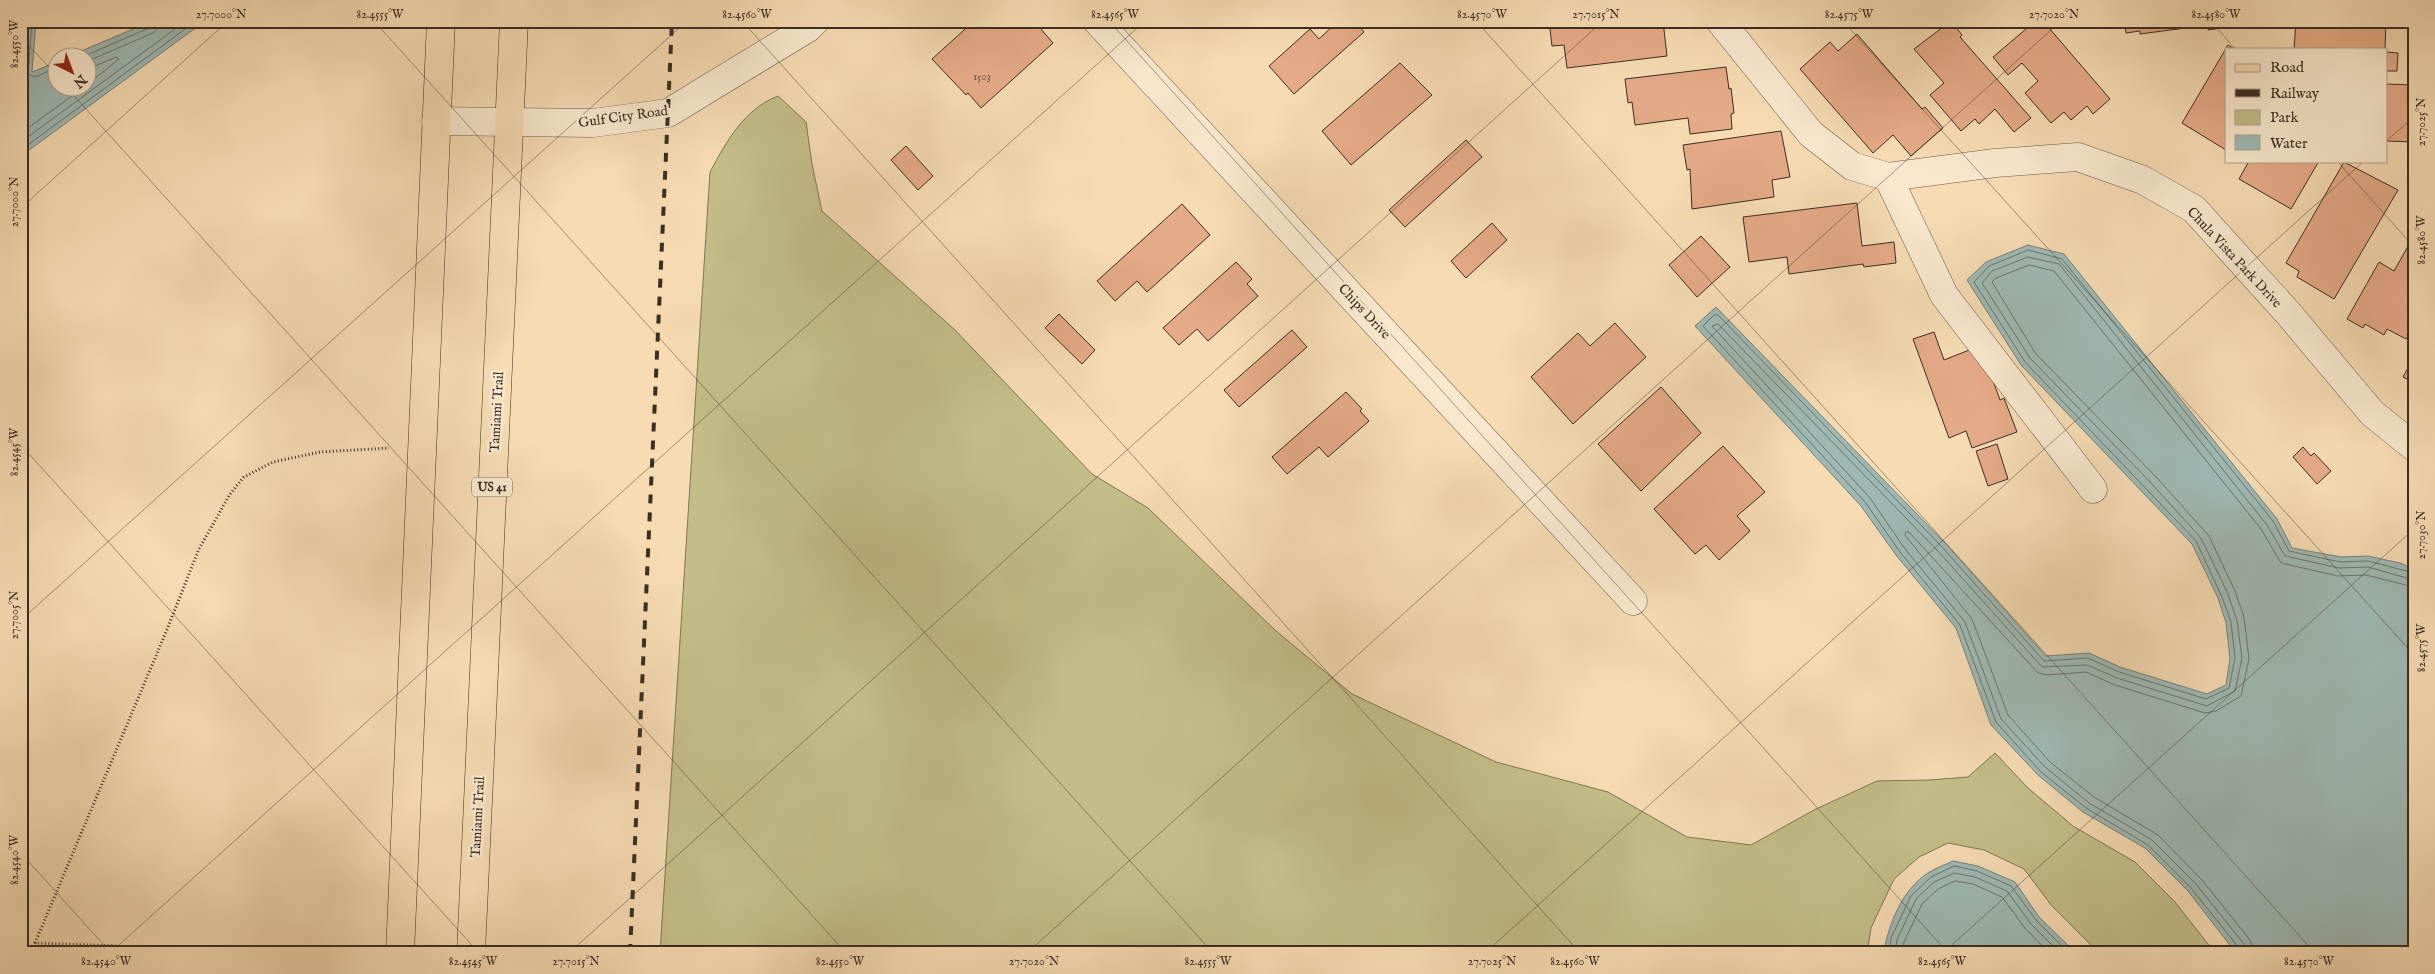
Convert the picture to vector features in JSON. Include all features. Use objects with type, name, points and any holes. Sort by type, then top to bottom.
[{"type":"main road","points":[[400,953],[441,21]]},
{"type":"main road","name":"Tamiami Trail","points":[[471,953],[514,21]]},
{"type":"street","name":"Gulf City Road","points":[[436,121],[593,123],[668,113],[808,28],[815,21]]},
{"type":"street","name":"Chips Drive","points":[[1097,21],[1634,601]]},
{"type":"street","name":"Chula Vista Park Drive","points":[[1720,21],[1811,134],[1852,166],[1888,177],[1995,163],[2078,157],[2143,180],[2194,209],[2288,313],[2372,413],[2414,447]]},
{"type":"street","points":[[1888,177],[1944,295],[2093,489]]},
{"type":"path","points":[[30,953],[166,632],[199,549],[230,494],[244,477],[273,462],[320,452],[422,446]]},
{"type":"path","points":[[35,942],[117,946],[128,953]]},
{"type":"green space","points":[[778,96],[806,122],[812,164],[822,211],[955,330],[1092,474],[1148,508],[1276,631],[1352,694],[1496,762],[1608,792],[1687,837],[1751,845],[1814,810],[1877,781],[1968,777],[1995,753],[2028,788],[2073,826],[2135,862],[2175,902],[2215,953],[2107,953],[2093,947],[2052,906],[2024,869],[1984,850],[1948,843],[1919,857],[1894,879],[1871,928],[1867,953],[660,953],[710,172],[737,128],[755,109]]},
{"type":"water","points":[[21,21],[36,21],[32,72],[48,66],[48,98],[98,98],[98,48],[88,48],[152,21],[205,21],[21,156]]},
{"type":"water","points":[[2028,245],[2064,254],[2277,519],[2292,548],[2341,557],[2368,556],[2400,563],[2414,569],[2414,953],[2236,953],[2188,891],[2145,848],[2083,812],[2038,775],[1991,725],[1956,628],[1896,555],[1861,506],[1695,326],[1716,307],[1945,543],[2046,656],[2089,653],[2120,667],[2207,694],[2226,685],[2230,658],[2226,623],[2218,598],[2192,544],[2021,365],[1967,280],[1986,262]]},
{"type":"water","points":[[1953,861],[1978,866],[2015,882],[2039,917],[2076,953],[1884,953],[1893,919],[1911,888],[1928,873]]},
{"type":"building","points":[[974,21],[1034,21],[1053,43],[981,108],[932,59]]},
{"type":"building","points":[[1338,21],[1355,21],[1364,32],[1294,94],[1269,66],[1310,29],[1319,39]]},
{"type":"building","points":[[1549,21],[1663,21],[1667,56],[1567,68],[1564,45],[1552,46]]},
{"type":"building","points":[[1951,21],[1962,35],[1960,37],[2031,118],[2014,132],[1995,109],[1979,124],[1975,119],[1961,131],[1930,95],[1944,83],[1914,49]]},
{"type":"building","points":[[2019,21],[2043,21],[2110,99],[2093,114],[2087,106],[2071,120],[2064,112],[2051,123],[2025,93],[2038,81],[2022,63],[2008,75],[1993,57],[2026,29]]},
{"type":"building","points":[[2124,21],[2272,21],[2208,30],[2208,25],[2140,34],[2140,31],[2126,33]]},
{"type":"building","points":[[2296,21],[2386,21],[2385,48],[2294,48]]},
{"type":"building","points":[[1857,34],[1922,109],[1925,107],[1943,128],[1911,156],[1893,135],[1873,153],[1800,69],[1830,42],[1838,51]]},
{"type":"building","points":[[2225,50],[2225,149],[2182,123]]},
{"type":"building","points":[[2388,52],[2398,53],[2397,71],[2388,71]]},
{"type":"building","points":[[1400,63],[1432,95],[1351,165],[1322,131]]},
{"type":"building","points":[[1726,67],[1734,113],[1731,114],[1732,129],[1690,134],[1688,118],[1635,125],[1632,102],[1628,103],[1625,79]]},
{"type":"building","points":[[2388,84],[2414,85],[2414,142],[2388,141]]},
{"type":"building","points":[[1781,131],[1790,177],[1772,180],[1774,197],[1692,209],[1690,169],[1687,170],[1683,145]]},
{"type":"building","points":[[1466,140],[1482,157],[1405,227],[1389,210]]},
{"type":"building","points":[[906,146],[933,176],[918,190],[891,160]]},
{"type":"building","points":[[2413,152],[2414,195],[2408,195],[2409,172],[2412,172]]},
{"type":"building","points":[[2248,162],[2318,162],[2291,209],[2239,179]]},
{"type":"building","points":[[2344,162],[2398,190],[2334,299],[2297,277],[2299,271],[2286,263]]},
{"type":"building","points":[[1857,203],[1862,246],[1894,242],[1896,263],[1864,267],[1863,264],[1789,274],[1787,257],[1749,262],[1743,217]]},
{"type":"building","points":[[1182,204],[1210,235],[1147,292],[1137,281],[1115,301],[1097,281]]},
{"type":"building","points":[[1492,223],[1507,240],[1466,278],[1451,261]]},
{"type":"building","points":[[1701,236],[1730,267],[1697,297],[1669,265]]},
{"type":"building","points":[[2411,241],[2414,242],[2414,325],[2406,339],[2387,329],[2384,335],[2365,324],[2363,328],[2347,319],[2379,262],[2394,271]]},
{"type":"building","points":[[1236,262],[1252,279],[1247,284],[1258,296],[1208,341],[1197,329],[1179,345],[1163,328]]},
{"type":"building","points":[[1059,314],[1095,350],[1082,364],[1045,328]]},
{"type":"building","points":[[1615,323],[1646,357],[1573,424],[1531,377],[1578,333],[1590,346]]},
{"type":"building","points":[[1292,330],[1307,347],[1239,407],[1224,390]]},
{"type":"building","points":[[1934,332],[1944,360],[1977,347],[1984,356],[2000,400],[2004,398],[2017,432],[1972,448],[1966,431],[1949,438],[1913,339]]},
{"type":"building","points":[[2414,357],[2414,383],[2403,377]]},
{"type":"building","points":[[1661,387],[1701,433],[1641,491],[1598,444]]},
{"type":"building","points":[[1346,392],[1362,409],[1360,411],[1369,421],[1328,457],[1319,447],[1287,474],[1272,457]]},
{"type":"building","points":[[1997,444],[2008,479],[1988,486],[1976,451]]},
{"type":"building","points":[[1723,446],[1765,492],[1737,516],[1750,531],[1719,560],[1706,545],[1695,554],[1654,509]]},
{"type":"building","points":[[2303,447],[2311,456],[2314,453],[2331,471],[2317,484],[2293,457]]},
{"type":"railway","points":[[630,953],[672,21]]}]
